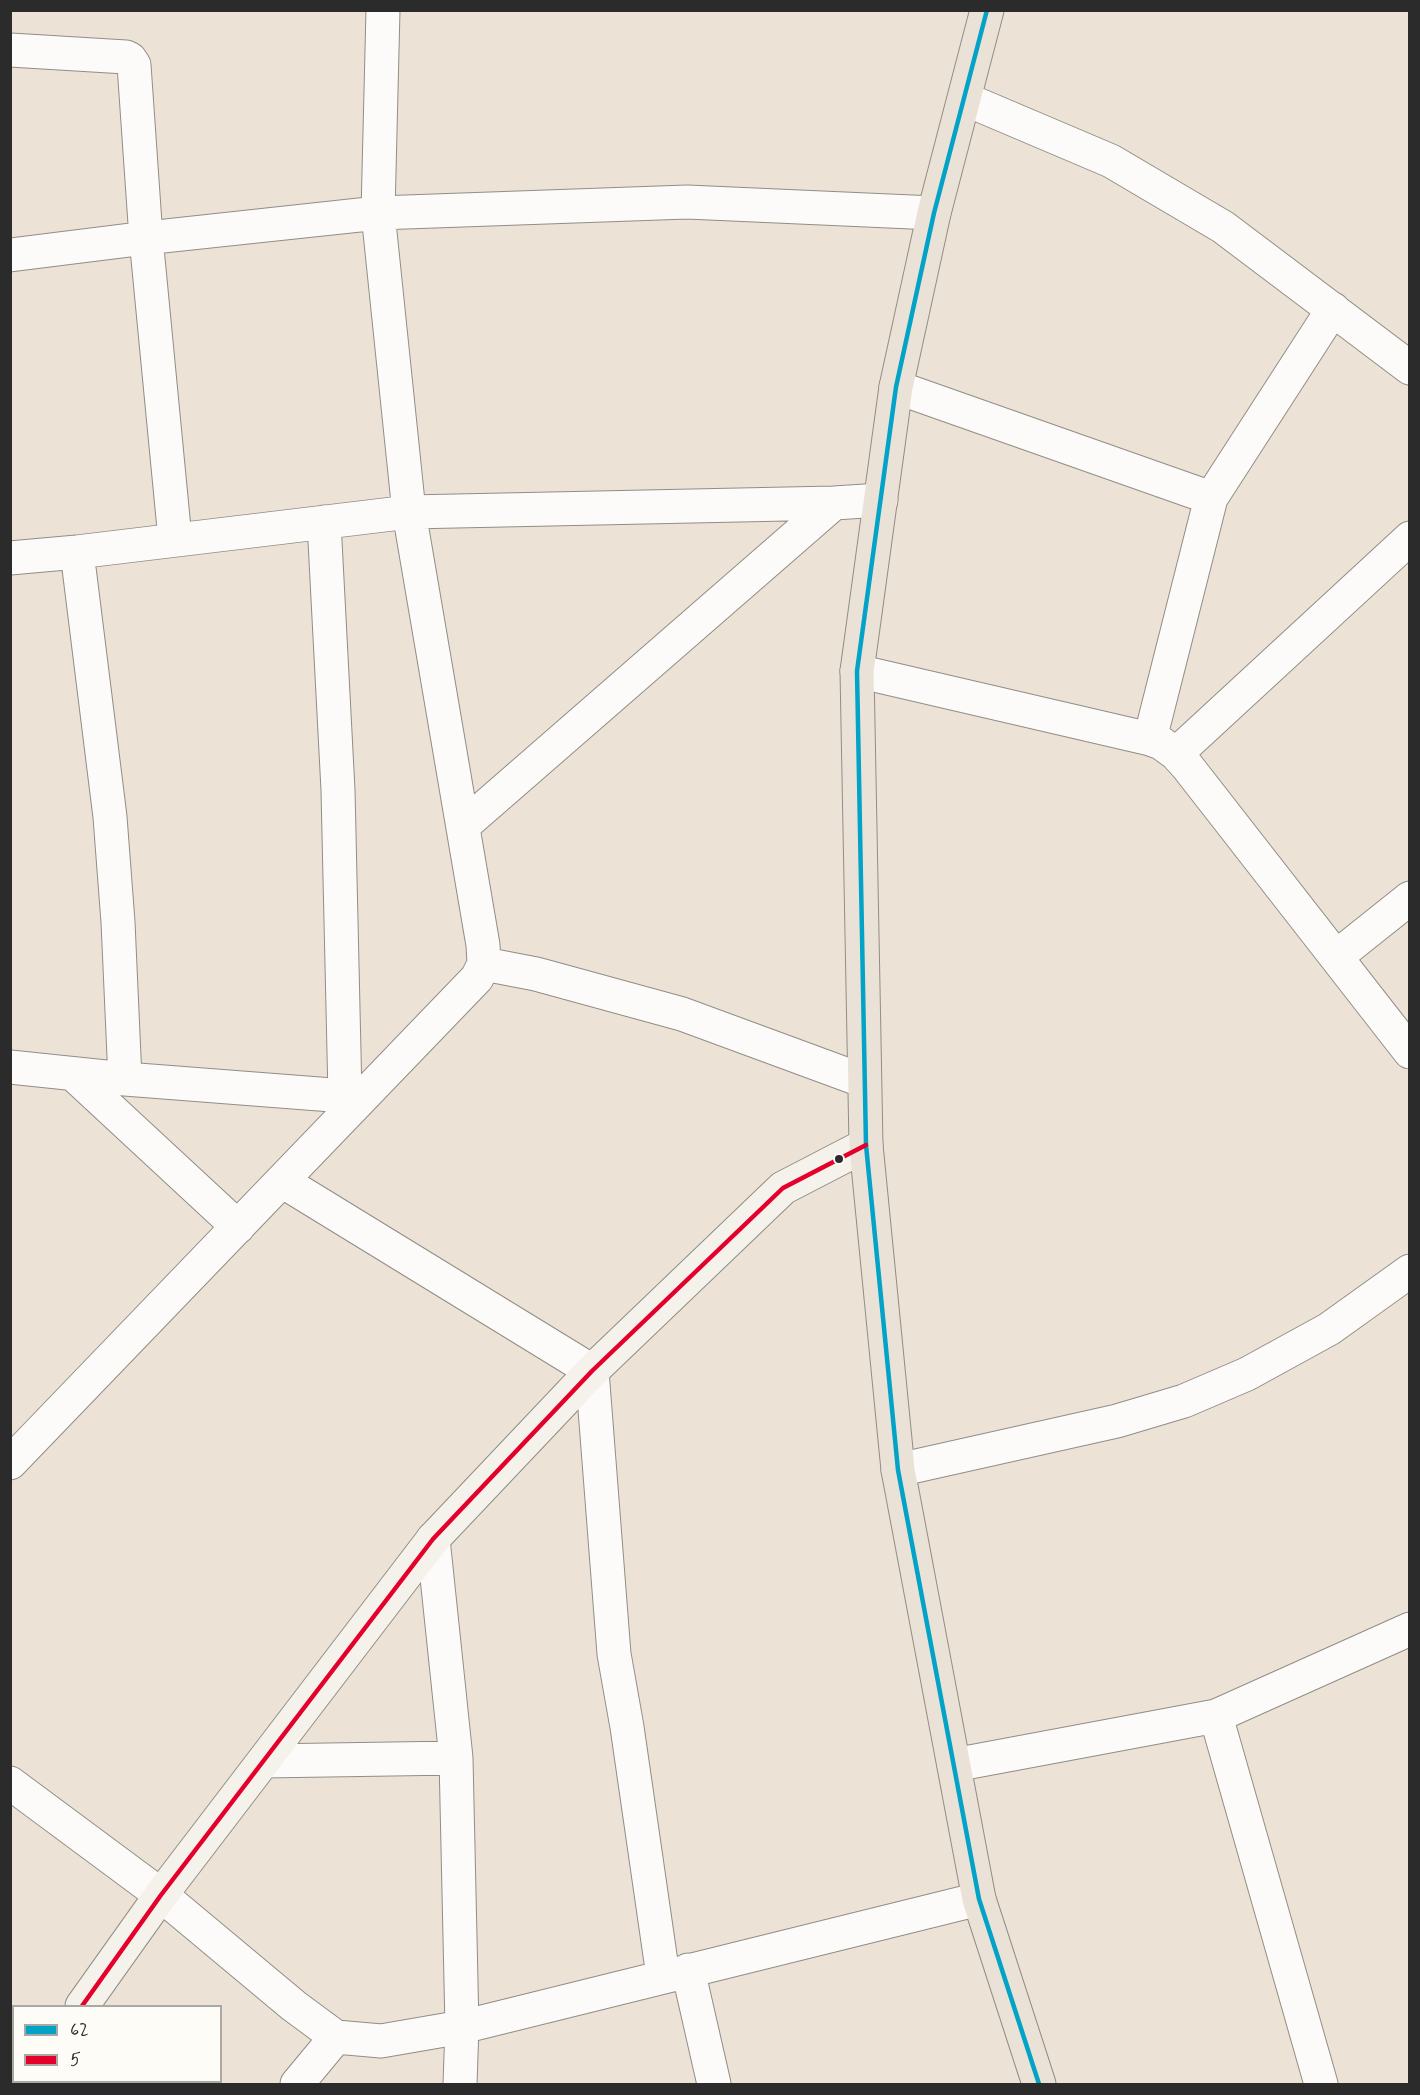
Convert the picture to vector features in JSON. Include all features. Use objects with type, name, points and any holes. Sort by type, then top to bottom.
[{"type":"main road","points":[[987,10],[934,213],[896,387],[858,671],[864,1081],[866,1145],[898,1470],[979,1899],[1039,2085]]},
{"type":"street","points":[[10,1463],[282,1181],[352,1098],[477,978],[484,964],[483,945],[409,512],[378,213],[383,10]]},
{"type":"street","points":[[10,50],[130,59],[135,71],[146,238],[175,539]]},
{"type":"street","points":[[965,99],[1111,161],[1223,227],[1410,368]]},
{"type":"street","points":[[10,255],[378,213],[687,202],[934,213]]},
{"type":"street","points":[[1163,746],[1211,498],[1333,309]]},
{"type":"street","points":[[896,387],[1211,498]]},
{"type":"street","points":[[10,558],[409,512],[834,503],[881,500]]},
{"type":"street","points":[[463,826],[834,503]]},
{"type":"street","points":[[324,522],[352,1098]]},
{"type":"street","points":[[1163,746],[1408,543]]},
{"type":"street","points":[[76,552],[110,817],[118,922],[125,1079]]},
{"type":"street","points":[[858,671],[1163,746],[1336,957],[1410,1052]]},
{"type":"street","points":[[1336,957],[1410,898]]},
{"type":"street","points":[[484,964],[536,974],[682,1014],[864,1081]]},
{"type":"street","points":[[11,1068],[352,1098]]},
{"type":"street","points":[[74,1074],[238,1227]]},
{"type":"street","points":[[83,2005],[161,1894],[433,1539],[592,1371],[783,1188],[866,1145]]},
{"type":"street","points":[[282,1181],[592,1371]]},
{"type":"street","points":[[898,1470],[1117,1421],[1184,1401],[1247,1374],[1329,1329],[1410,1270]]},
{"type":"street","points":[[592,1371],[614,1654],[675,1973],[714,2085]]},
{"type":"street","points":[[433,1539],[456,1758],[462,2027],[460,2085]]},
{"type":"street","points":[[954,1765],[1216,1716],[1410,1629]]},
{"type":"street","points":[[1216,1716],[1321,2085]]},
{"type":"street","points":[[264,1761],[456,1758]]},
{"type":"street","points":[[10,1783],[161,1894],[294,2006],[336,2037],[381,2042],[462,2027],[979,1899]]},
{"type":"street","points":[[297,2085],[336,2037]]},
{"type":"transit line","name":"62","points":[[987,10],[934,213],[896,387],[857,671],[866,1145],[898,1470],[979,1899],[1039,2084]]},
{"type":"transit line","name":"5","points":[[83,2005],[161,1895],[433,1539],[592,1371],[783,1188],[866,1145]]}]
